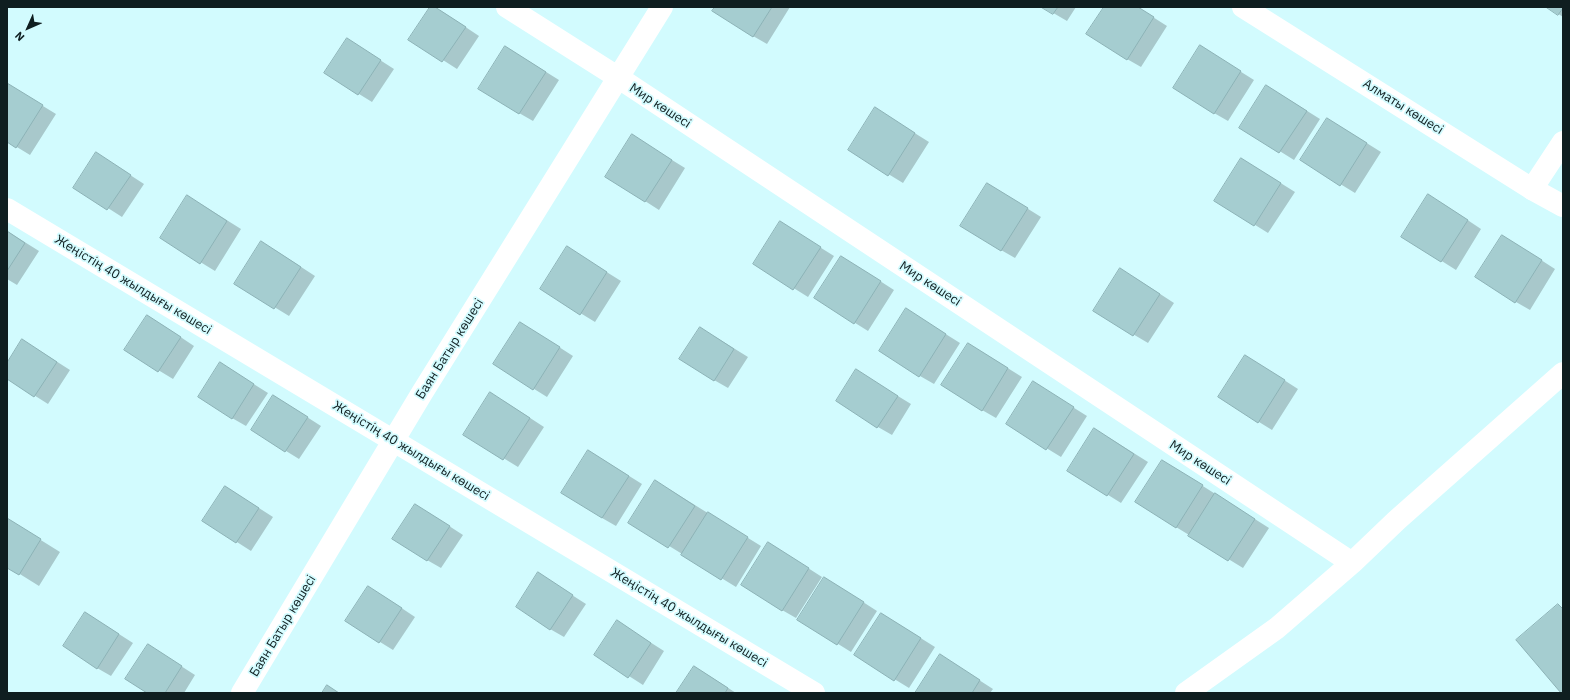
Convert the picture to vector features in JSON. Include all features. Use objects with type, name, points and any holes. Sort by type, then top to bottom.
[{"type":"street","name":"Мир көшесі","points":[[507,7],[619,78],[1352,563]]},
{"type":"street","name":"Баян Батыр көшесі","points":[[242,693],[422,393],[662,7]]},
{"type":"street","name":"Алматы көшесі","points":[[1243,7],[1532,189],[1563,206]]},
{"type":"street","points":[[1532,189],[1563,142]]},
{"type":"street","name":"Жеңістің 40 жылдығы көшесі","points":[[7,209],[814,693]]},
{"type":"street","points":[[1186,693],[1206,685],[1276,628],[1352,563],[1397,520],[1563,373]]},
{"type":"building","points":[[430,7],[435,7],[466,27],[442,62],[408,40]]},
{"type":"building","points":[[715,7],[772,7],[753,37],[712,11]]},
{"type":"building","points":[[1041,7],[1058,7],[1053,14]]},
{"type":"building","points":[[1104,7],[1138,7],[1154,17],[1127,60],[1086,34]]},
{"type":"building","points":[[1546,7],[1563,7],[1563,8],[1558,15]]},
{"type":"building","points":[[347,38],[381,60],[358,95],[324,73]]},
{"type":"building","points":[[1200,45],[1241,71],[1214,114],[1173,88]]},
{"type":"building","points":[[505,46],[546,72],[519,114],[478,89]]},
{"type":"building","points":[[7,83],[43,105],[16,148],[7,142]]},
{"type":"building","points":[[1266,85],[1307,111],[1279,153],[1239,128]]},
{"type":"building","points":[[875,107],[915,133],[888,176],[848,150]]},
{"type":"building","points":[[1327,118],[1367,143],[1340,186],[1300,160]]},
{"type":"building","points":[[632,134],[672,160],[645,202],[605,177]]},
{"type":"building","points":[[96,152],[131,175],[107,210],[73,188]]},
{"type":"building","points":[[1241,158],[1281,183],[1254,226],[1214,201]]},
{"type":"building","points":[[987,183],[1028,208],[1001,251],[960,226]]},
{"type":"building","points":[[1428,194],[1468,220],[1441,262],[1401,237]]},
{"type":"building","points":[[187,195],[227,221],[200,264],[160,238]]},
{"type":"building","points":[[780,221],[821,247],[793,290],[753,264]]},
{"type":"building","points":[[7,231],[25,243],[7,271]]},
{"type":"building","points":[[1502,235],[1542,260],[1515,303],[1475,277]]},
{"type":"building","points":[[261,241],[301,267],[274,309],[234,284]]},
{"type":"building","points":[[567,246],[607,272],[580,315],[540,289]]},
{"type":"building","points":[[841,256],[881,281],[854,324],[814,298]]},
{"type":"building","points":[[1120,268],[1160,294],[1133,336],[1093,311]]},
{"type":"building","points":[[906,308],[946,334],[919,377],[879,351]]},
{"type":"building","points":[[147,315],[181,337],[158,372],[124,350]]},
{"type":"building","points":[[520,322],[560,347],[533,390],[493,364]]},
{"type":"building","points":[[700,327],[734,349],[714,381],[679,359]]},
{"type":"building","points":[[22,339],[57,362],[34,397],[7,379],[7,363]]},
{"type":"building","points":[[968,343],[1008,368],[982,411],[941,385]]},
{"type":"building","points":[[1245,355],[1285,380],[1258,423],[1218,397]]},
{"type":"building","points":[[220,362],[254,384],[232,419],[198,397]]},
{"type":"building","points":[[856,369],[898,396],[877,428],[836,401]]},
{"type":"building","points":[[1033,381],[1074,407],[1046,450],[1006,424]]},
{"type":"building","points":[[490,392],[530,418],[503,460],[463,435]]},
{"type":"building","points":[[273,395],[308,417],[285,452],[251,430]]},
{"type":"building","points":[[1094,428],[1134,454],[1107,496],[1067,471]]},
{"type":"building","points":[[588,450],[629,476],[602,518],[561,493]]},
{"type":"building","points":[[1162,460],[1203,485],[1176,528],[1135,502]]},
{"type":"building","points":[[655,480],[695,506],[668,548],[628,523]]},
{"type":"building","points":[[225,486],[259,508],[236,543],[202,521]]},
{"type":"building","points":[[1215,493],[1255,519],[1228,561],[1188,536]]},
{"type":"building","points":[[415,504],[450,526],[427,561],[392,539]]},
{"type":"building","points":[[708,512],[748,537],[721,580],[681,555]]},
{"type":"building","points":[[7,518],[41,539],[19,575],[7,568]]},
{"type":"building","points":[[768,542],[809,568],[782,611],[741,585]]},
{"type":"building","points":[[538,572],[573,595],[550,630],[516,607]]},
{"type":"building","points":[[824,577],[864,602],[837,645],[797,620]]},
{"type":"building","points":[[368,586],[402,608],[379,643],[345,621]]},
{"type":"building","points":[[1558,604],[1563,609],[1563,693],[1561,693],[1516,640]]},
{"type":"building","points":[[85,612],[119,634],[97,669],[63,646]]},
{"type":"building","points":[[881,613],[921,638],[894,681],[854,655]]},
{"type":"building","points":[[617,620],[651,643],[628,678],[594,655]]},
{"type":"building","points":[[148,644],[182,666],[165,693],[147,693],[125,679]]},
{"type":"building","points":[[940,654],[980,680],[972,693],[915,693]]},
{"type":"building","points":[[694,666],[728,688],[725,693],[676,693]]},
{"type":"building","points":[[327,685],[339,693],[322,693]]}]
